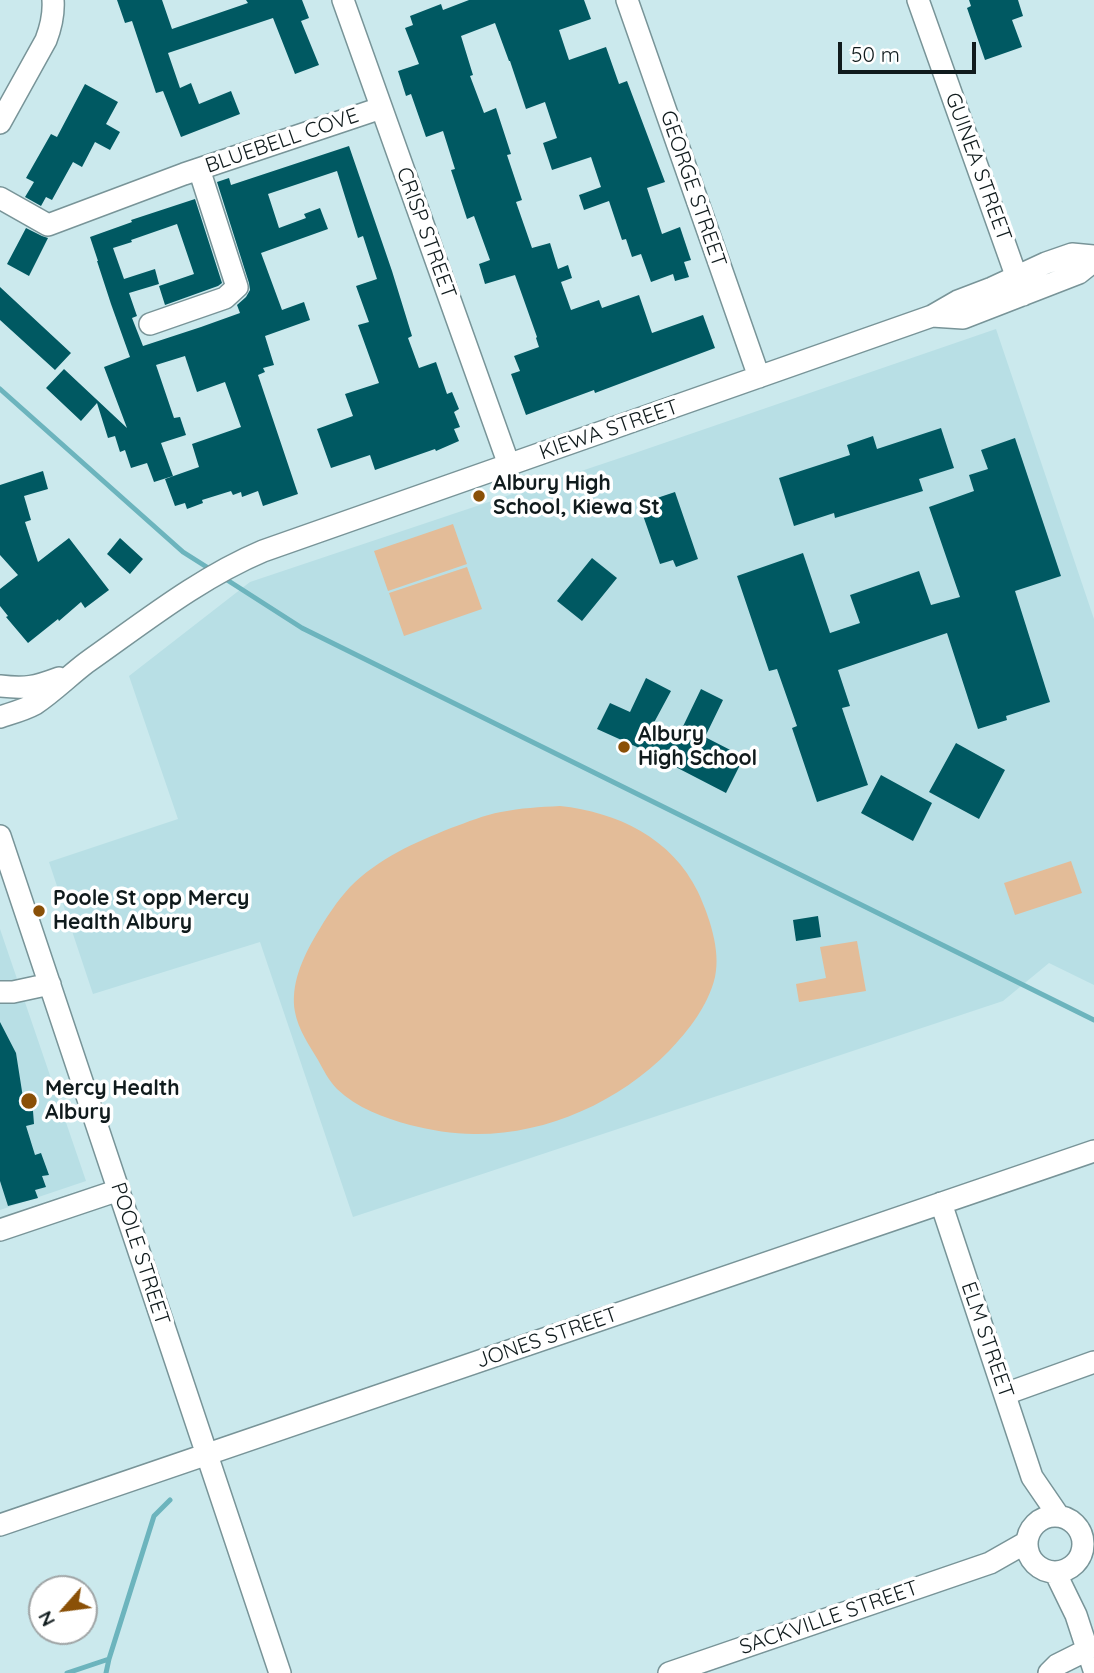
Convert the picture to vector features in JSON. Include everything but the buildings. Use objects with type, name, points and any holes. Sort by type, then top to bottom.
[{"type":"street","points":[[0,123],[46,40],[53,15],[53,0]]},
{"type":"street","name":"CRISP STREET","points":[[342,0],[509,465]]},
{"type":"street","name":"GEORGE STREET","points":[[627,0],[759,377]]},
{"type":"street","name":"GUINEA STREET","points":[[918,0],[1020,286]]},
{"type":"street","name":"BLUEBELL COVE","points":[[0,198],[48,225],[191,172],[381,108]]},
{"type":"street","points":[[150,324],[225,298],[237,288],[191,172]]},
{"type":"street","name":"KIEWA STREET","points":[[0,716],[19,712],[36,703],[71,674],[173,601],[241,560],[932,316],[963,318],[1020,286],[1046,263],[1072,254],[1094,256]]},
{"type":"street","name":"KIEWA STREET","points":[[1020,286],[1079,273],[1094,261]]},
{"type":"street","name":"KIEWA STREET","points":[[0,686],[36,687],[71,674]]},
{"type":"street","points":[[0,692],[0,716]]},
{"type":"street","name":"POOLE STREET","points":[[0,836],[280,1673]]},
{"type":"street","points":[[0,992],[50,984]]},
{"type":"street","name":"JONES STREET","points":[[0,1525],[1094,1151]]},
{"type":"street","points":[[0,1230],[119,1190]]},
{"type":"street","name":"ELM STREET","points":[[941,1203],[1032,1477],[1030,1542]]},
{"type":"street","points":[[1005,1394],[1094,1362]]},
{"type":"street","name":"ELM STREET","points":[[1032,1477],[1076,1521]]},
{"type":"street","points":[[1048,1516],[1076,1521],[1083,1538],[1089,1543],[1081,1557],[1064,1569],[1049,1572],[1038,1567],[1030,1542],[1039,1520],[1048,1516]]},
{"type":"street","name":"SACKVILLE STREET","points":[[669,1673],[989,1563],[1030,1542]]},
{"type":"street","points":[[1064,1569],[1094,1670]]},
{"type":"street","points":[[1049,1673],[1056,1665],[1087,1650]]},
{"type":"shaded area","name":"Albury High School","points":[[996,329],[1094,619],[1094,985],[1049,963],[1003,1001],[353,1217],[260,942],[93,994],[49,862],[178,819],[129,676],[250,582]]},
{"type":"shaded area","points":[[453,524],[467,564],[388,591],[374,551]]},
{"type":"shaded area","points":[[467,567],[482,609],[404,636],[389,593]]},
{"type":"shaded area","points":[[560,806],[602,814],[641,831],[658,843],[687,873],[706,912],[713,933],[716,956],[712,988],[703,1008],[690,1026],[669,1051],[628,1086],[580,1112],[528,1129],[474,1134],[434,1130],[381,1116],[345,1096],[329,1079],[304,1037],[296,1018],[294,1002],[302,962],[336,904],[350,887],[373,868],[424,839],[495,813]]},
{"type":"shaded area","points":[[1071,861],[1082,893],[1015,915],[1004,883]]},
{"type":"shaded area","name":"Mercy Health Albury","points":[[0,929],[86,1181],[0,1210]]},
{"type":"shaded area","points":[[857,941],[866,991],[799,1002],[796,984],[826,978],[820,947]]},
{"type":"waterway","points":[[0,389],[183,552],[213,571]]},
{"type":"waterway","points":[[224,578],[302,628],[1094,1020]]},
{"type":"waterway","points":[[106,1673],[154,1516],[170,1500]]},
{"type":"waterway","points":[[67,1673],[109,1659]]},
{"type":"place","name":"Albury High School, Kiewa St","points":[[479,496]]},
{"type":"place","name":"Albury High School","points":[[624,747]]},
{"type":"place","name":"Poole St opp Mercy Health Albury","points":[[39,911]]},
{"type":"place","name":"Mercy Health Albury","points":[[29,1101]]}]
